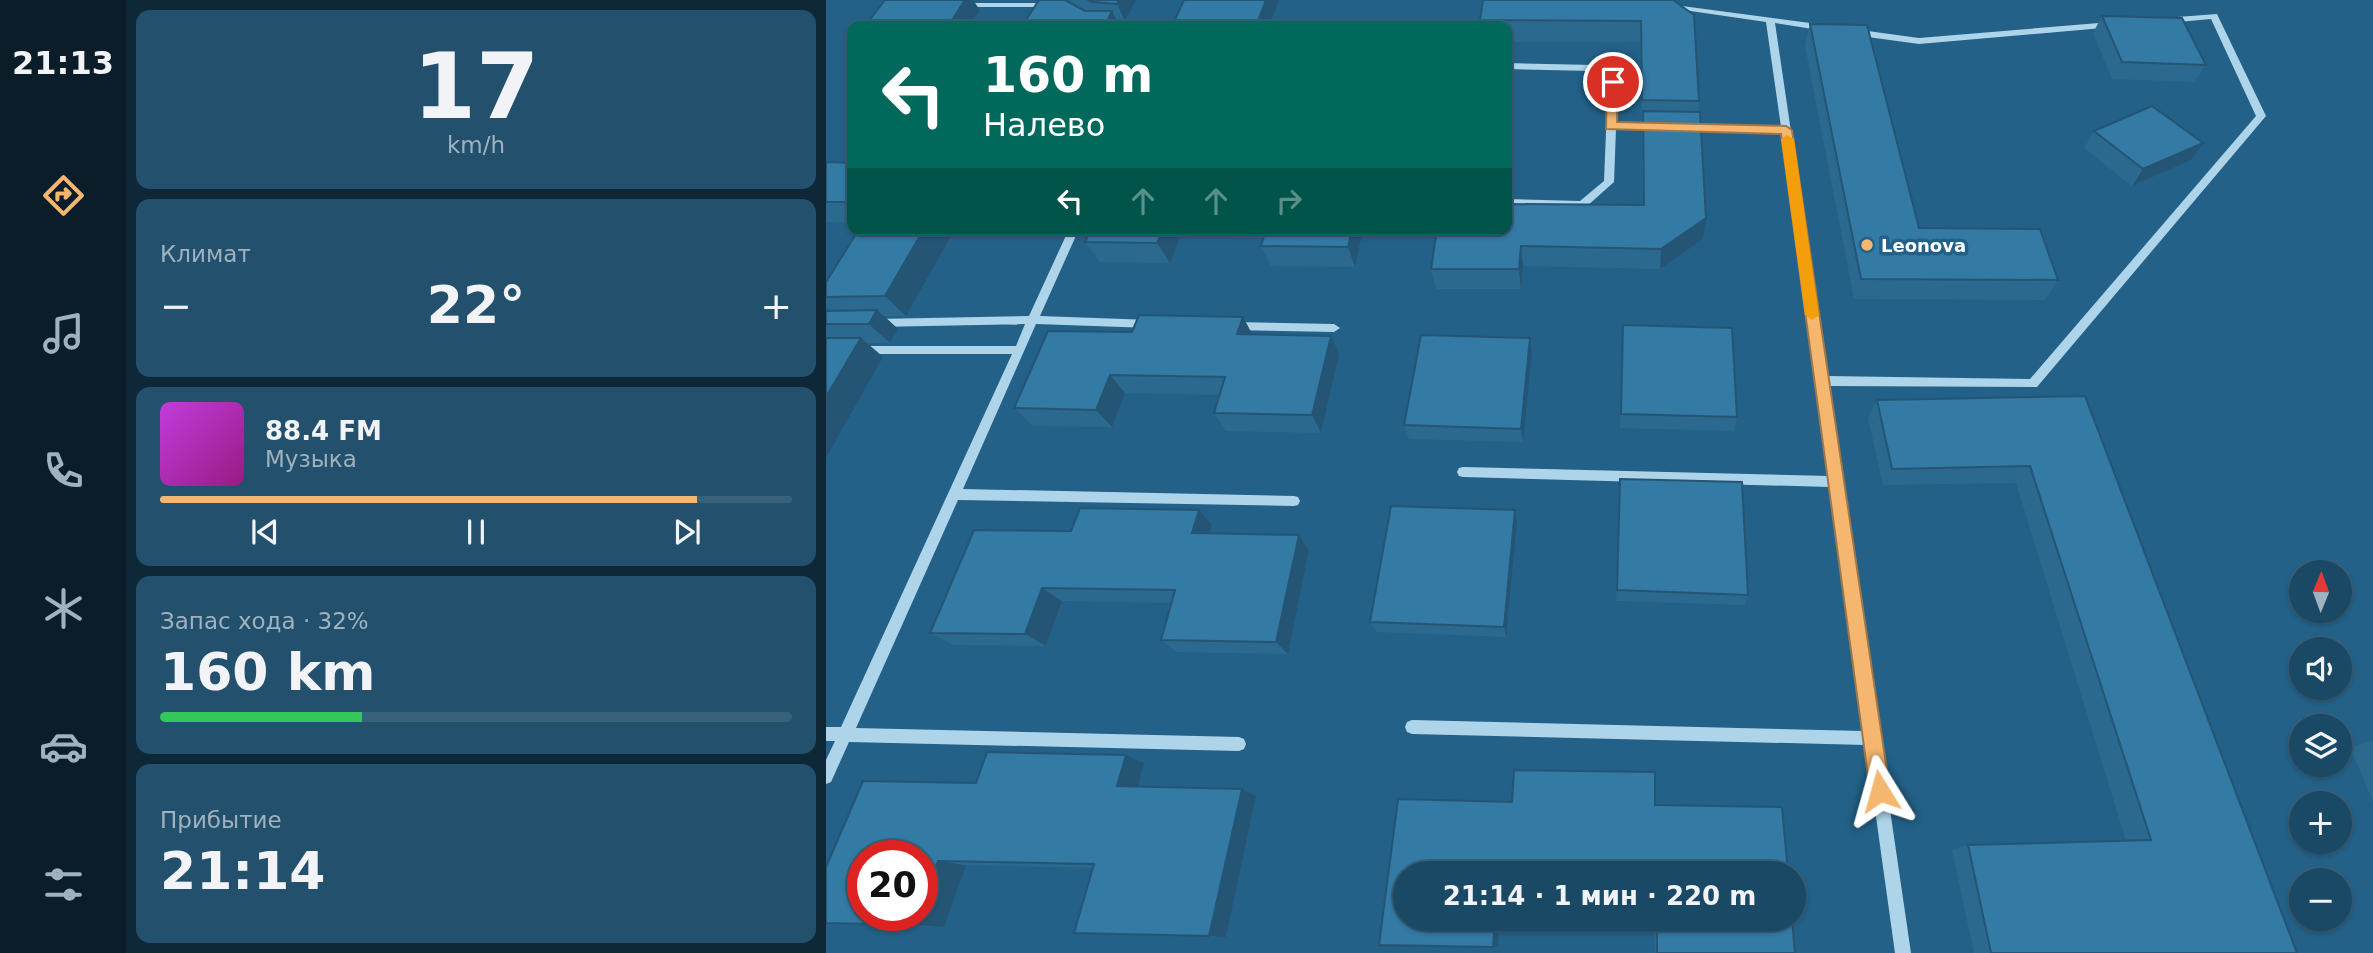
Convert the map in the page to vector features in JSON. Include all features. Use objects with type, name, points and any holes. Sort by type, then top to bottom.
[{"type":"street","points":[[948,0],[956,5],[1064,5]]},
{"type":"street","points":[[1659,4],[1919,41],[2120,24]]},
{"type":"street","points":[[1822,382],[2033,384],[2261,116],[2214,16],[2160,20]]},
{"type":"street","points":[[1769,20],[1903,953]]},
{"type":"street","points":[[1512,66],[1594,68],[1613,82],[1609,182],[1582,205],[1512,203]]},
{"type":"street","points":[[1611,126],[1665,127]]},
{"type":"street","points":[[1678,127],[1786,130]]},
{"type":"street","points":[[826,777],[1071,235]]},
{"type":"street","points":[[867,324],[1032,320],[1169,324]]},
{"type":"street","points":[[1224,326],[1334,328]]},
{"type":"street","points":[[826,350],[1019,350]]},
{"type":"street","points":[[1462,472],[1836,482]]},
{"type":"street","points":[[954,494],[1294,501]]},
{"type":"street","points":[[1412,727],[1872,737]]},
{"type":"street","points":[[826,734],[1239,744]]},
{"type":"building","points":[[885,0],[965,0],[951,21],[869,21]]},
{"type":"building","points":[[1039,0],[1065,0],[1085,11],[1112,11],[1107,21],[1025,21]]},
{"type":"building","points":[[1088,0],[1119,0],[1117,4]]},
{"type":"building","points":[[1184,0],[1266,0],[1258,21],[1174,21]]},
{"type":"building","points":[[1483,0],[1673,0],[1694,15],[1699,101],[1642,100],[1641,21],[1480,20]]},
{"type":"building","points":[[2102,16],[2182,18],[2206,65],[2122,62]]},
{"type":"building","points":[[1810,24],[1867,25],[1919,228],[2040,229],[2058,280],[1861,279]]},
{"type":"building","points":[[2152,106],[2203,143],[2143,169],[2094,131]]},
{"type":"building","points":[[1643,111],[1700,112],[1706,218],[1661,249],[1521,246],[1519,269],[1431,269],[1436,235],[1512,235],[1512,204],[1644,205]]},
{"type":"building","points":[[826,162],[847,163],[847,202],[826,202]]},
{"type":"building","points":[[855,235],[921,235],[885,296],[826,297],[826,282]]},
{"type":"building","points":[[1088,235],[1160,235],[1157,243],[1085,242]]},
{"type":"building","points":[[1264,235],[1351,235],[1348,247],[1261,246]]},
{"type":"building","points":[[877,310],[869,324],[826,324],[826,311]]},
{"type":"building","points":[[1139,315],[1243,317],[1237,334],[1331,336],[1312,415],[1214,413],[1225,377],[1110,375],[1096,410],[1014,408],[1048,331],[1132,332]]},
{"type":"building","points":[[1623,325],[1732,328],[1737,417],[1621,414]]},
{"type":"building","points":[[1421,335],[1530,338],[1521,429],[1404,425]]},
{"type":"building","points":[[826,338],[861,338],[826,397]]},
{"type":"building","points":[[2085,396],[2297,953],[1991,953],[1968,845],[2151,840],[2030,466],[1892,469],[1877,400]]},
{"type":"building","points":[[1620,479],[1742,482],[1748,595],[1617,590]]},
{"type":"building","points":[[1391,506],[1515,510],[1504,627],[1370,622]]},
{"type":"building","points":[[1080,508],[1199,510],[1192,533],[1299,535],[1276,642],[1161,640],[1175,590],[1042,588],[1025,634],[930,633],[974,530],[1071,531]]},
{"type":"building","points":[[987,752],[1126,755],[1117,786],[1242,789],[1209,936],[1074,933],[1094,864],[938,861],[938,840],[847,840],[847,923],[826,923],[826,867],[863,781],[976,783]]},
{"type":"building","points":[[1514,770],[1655,772],[1655,805],[1782,807],[1787,861],[1393,861],[1393,931],[1494,931],[1493,947],[1379,945],[1398,799],[1512,802]]},
{"type":"building","points":[[1657,931],[1793,931],[1795,953],[1657,953]]},
{"type":"slow traffic","points":[[1787,139],[1812,315]]},
{"type":"place","name":"Leonova","points":[[1867,245]]},
{"type":"route","points":[[1613,82],[1611,126],[1786,130],[1880,791]]}]
